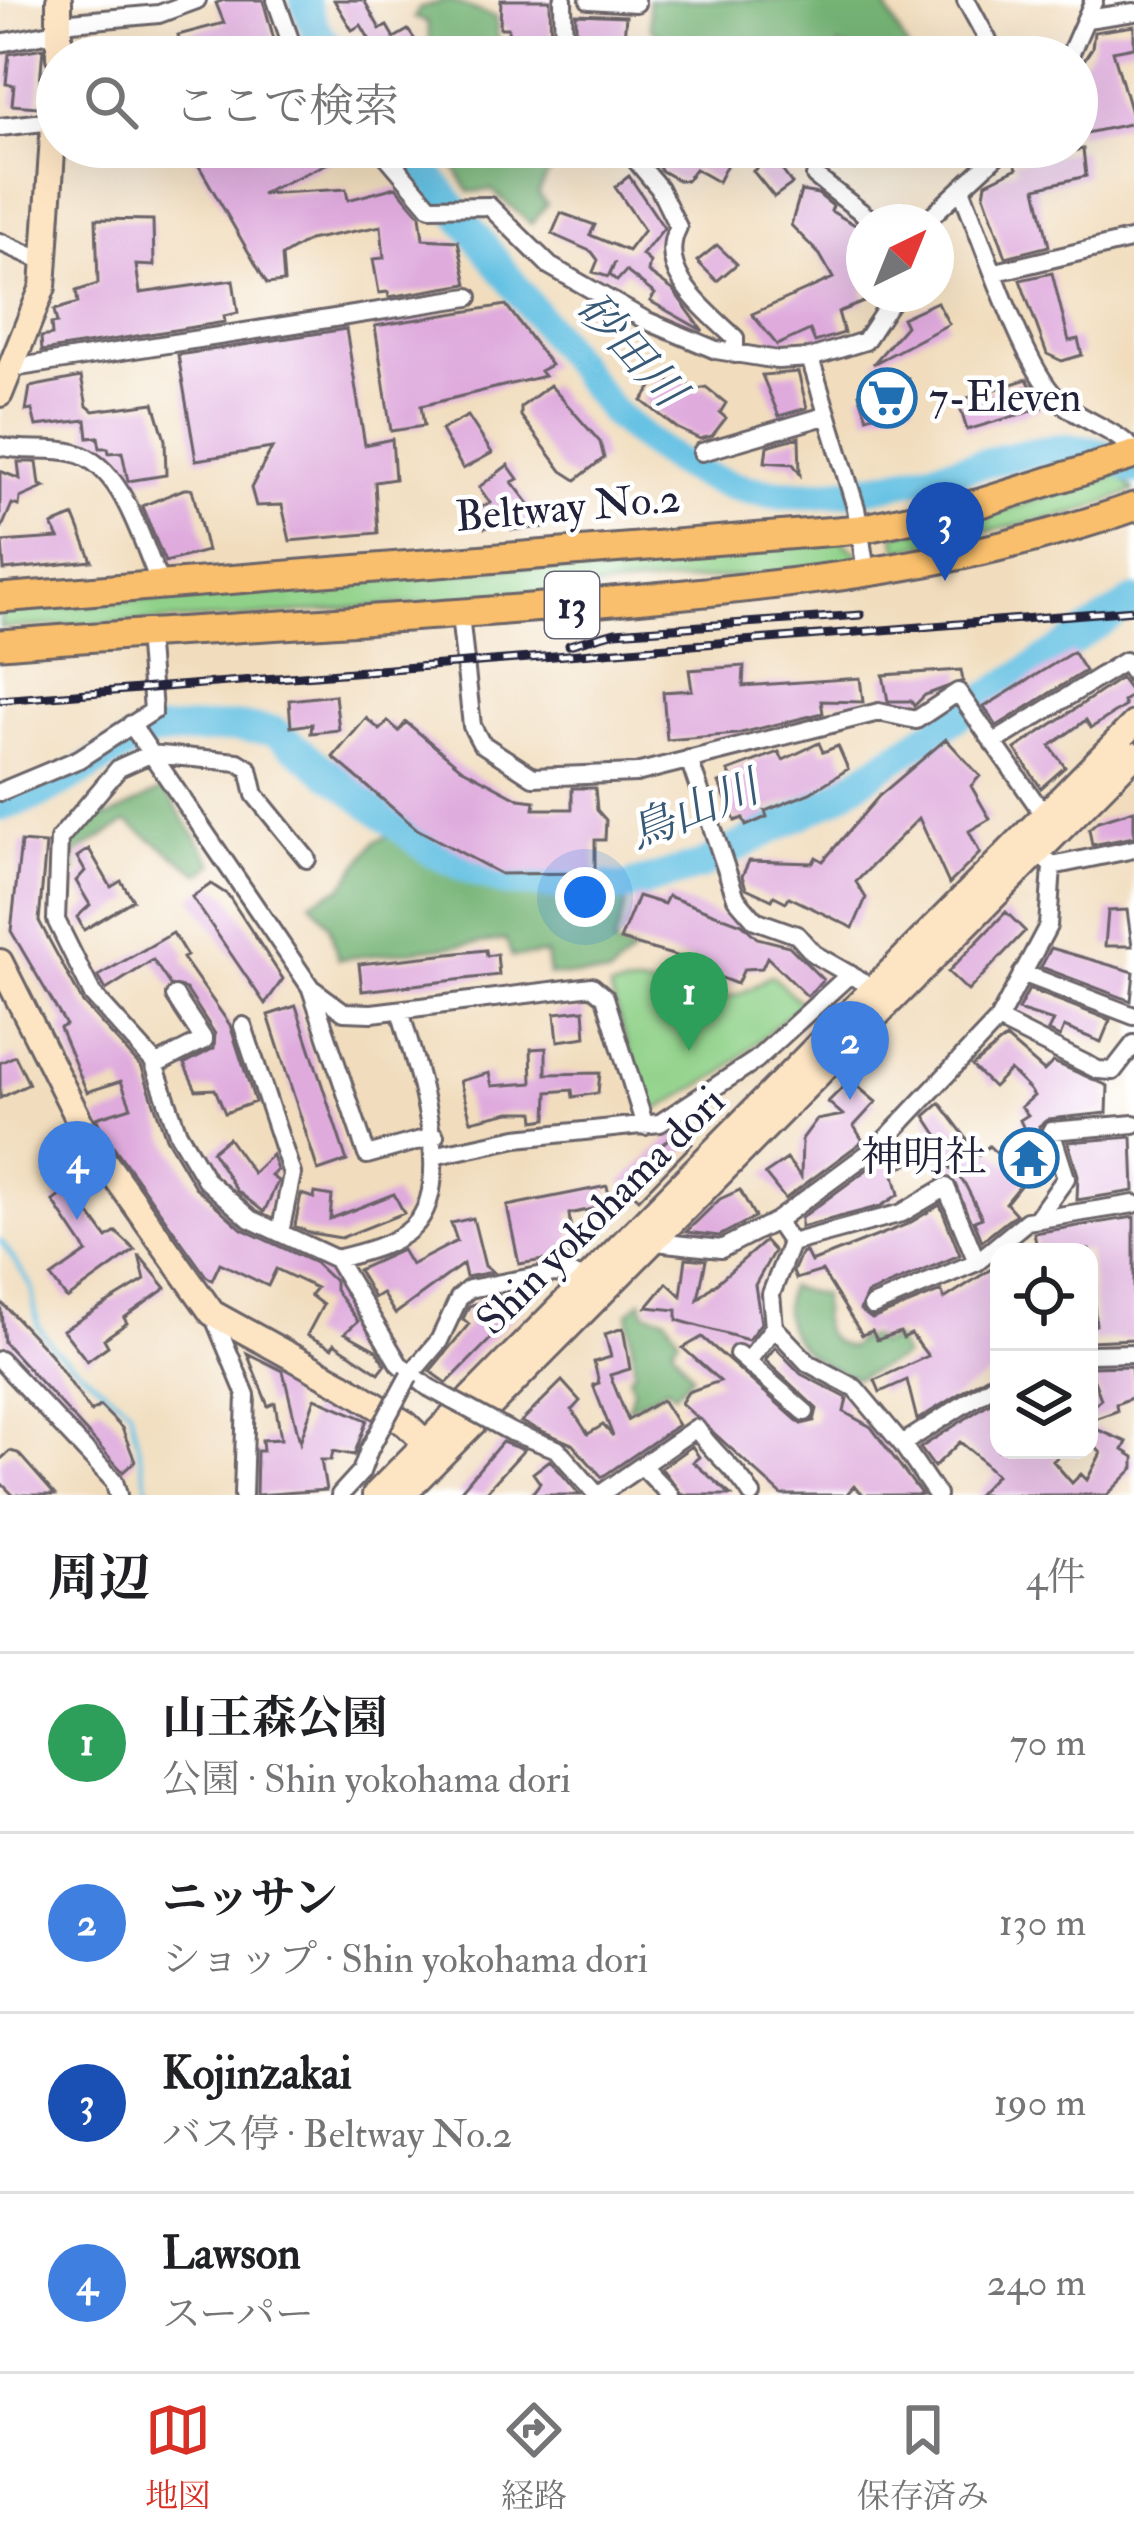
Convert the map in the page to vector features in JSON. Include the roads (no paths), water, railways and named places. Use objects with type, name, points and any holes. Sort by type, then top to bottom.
[{"type":"main road","name":"Beltway No.2","points":[[0,598],[977,504],[1134,452]]},
{"type":"main road","name":"13","points":[[0,644],[460,615],[866,577],[968,557],[1134,507]]},
{"type":"street","points":[[0,43],[60,28],[159,14],[197,0]]},
{"type":"street","points":[[276,0],[289,36]]},
{"type":"street","points":[[563,0],[564,36]]},
{"type":"street","points":[[589,0],[635,7]]},
{"type":"street","points":[[966,0],[986,36]]},
{"type":"street","points":[[1079,36],[1094,0]]},
{"type":"street","points":[[1087,19],[1134,12]]},
{"type":"street","points":[[0,127],[36,123]]},
{"type":"street","points":[[0,394],[38,310],[50,168]]},
{"type":"street","points":[[399,168],[439,211],[489,206],[550,266],[582,286],[667,330],[735,354],[810,358],[865,341],[884,312]]},
{"type":"street","points":[[642,168],[679,227],[670,242],[671,264],[735,338],[735,354]]},
{"type":"street","points":[[945,204],[984,168]]},
{"type":"street","points":[[815,176],[851,204]]},
{"type":"street","points":[[961,189],[1050,391],[1084,418],[1112,428],[1134,452]]},
{"type":"street","points":[[996,272],[1134,239]]},
{"type":"street","points":[[0,242],[44,261]]},
{"type":"street","points":[[13,368],[469,297]]},
{"type":"street","points":[[810,358],[858,516],[866,577]]},
{"type":"street","points":[[702,452],[825,416]]},
{"type":"street","points":[[0,446],[59,450],[96,463],[112,479],[160,583]]},
{"type":"street","points":[[460,615],[472,726],[481,743],[515,770],[548,780],[637,773],[879,712],[916,720],[958,692],[1044,815],[1048,926],[998,1020],[882,1143],[776,1221],[721,1249],[656,1242]]},
{"type":"street","points":[[0,792],[80,759],[153,711],[147,632]]},
{"type":"street","points":[[994,743],[1125,661],[1134,674]]},
{"type":"street","points":[[131,724],[311,988],[367,1154],[645,1126],[714,1091],[850,974]]},
{"type":"street","name":"Shin yokohama dori","points":[[402,1495],[433,1450],[591,1277],[1134,724]]},
{"type":"street","points":[[307,859],[256,795],[249,770],[238,762],[150,754],[119,768],[59,838],[53,901],[77,971],[93,995],[143,1044],[178,1132],[206,1180],[250,1219],[336,1259],[409,1376],[511,1432],[557,1449],[598,1495],[696,1428],[716,1458],[740,1473],[752,1495]]},
{"type":"street","name":"Shin yokohama dori","points":[[375,1495],[433,1450],[656,1242],[1046,859],[1134,755]]},
{"type":"street","points":[[689,760],[736,898],[754,920],[797,935],[814,954],[874,989]]},
{"type":"street","points":[[1046,859],[1134,849]]},
{"type":"street","points":[[1022,973],[1134,1016]]},
{"type":"street","points":[[3,978],[88,1138],[212,1312],[246,1395],[242,1495]]},
{"type":"street","points":[[311,988],[344,1012],[400,1010],[592,986],[605,997],[645,1126]]},
{"type":"street","points":[[154,1065],[204,1040],[175,996]]},
{"type":"street","points":[[336,1259],[376,1247],[418,1222],[434,1146],[400,1010]]},
{"type":"street","points":[[998,1020],[1098,1070],[1112,1071],[1134,1044]]},
{"type":"street","points":[[243,1026],[292,1174],[280,1233]]},
{"type":"street","points":[[872,1306],[977,1262],[1037,1218],[1066,1178],[1052,1131],[1134,1124]]},
{"type":"street","points":[[791,1243],[902,1213],[946,1186],[977,1262]]},
{"type":"street","points":[[1037,1218],[1134,1204]]},
{"type":"street","points":[[776,1221],[791,1243]]},
{"type":"street","points":[[791,1243],[772,1294],[774,1327],[808,1363],[855,1388],[937,1495]]},
{"type":"street","points":[[340,1495],[361,1472],[409,1376],[439,1341],[459,1298],[469,1288],[555,1273],[591,1277]]},
{"type":"street","points":[[212,1312],[243,1334],[344,1385],[433,1450]]},
{"type":"street","points":[[774,1327],[742,1358],[805,1412]]},
{"type":"street","points":[[1098,1354],[1134,1353]]},
{"type":"street","points":[[0,1360],[114,1481],[118,1495]]},
{"type":"street","points":[[902,1444],[990,1388]]},
{"type":"street","points":[[642,1466],[670,1495]]},
{"type":"waterway","name":"砂田川","points":[[304,0],[320,36]]},
{"type":"waterway","name":"砂田川","points":[[423,168],[611,410],[659,450],[705,476],[751,490],[844,491],[1071,449],[1103,454],[1134,470]]},
{"type":"waterway","name":"鳥山川","points":[[0,807],[38,795],[151,733],[235,727],[274,731],[432,852],[469,869],[506,882],[623,888],[702,865],[830,800],[1134,601]]},
{"type":"waterway","points":[[0,1240],[31,1285],[38,1326],[55,1350],[130,1409],[149,1495]]},
{"type":"railway","points":[[0,700],[1134,610]]},
{"type":"railway","points":[[569,645],[615,632],[861,615]]},
{"type":"place","name":"7-Eleven","points":[[887,398]]},
{"type":"place","name":"Kojinzakai","points":[[945,581]]},
{"type":"place","name":"山王森公園","points":[[689,1051]]},
{"type":"place","name":"ニッサン","points":[[850,1100]]},
{"type":"place","name":"神明社","points":[[1029,1158]]},
{"type":"place","name":"Lawson","points":[[77,1220]]}]
